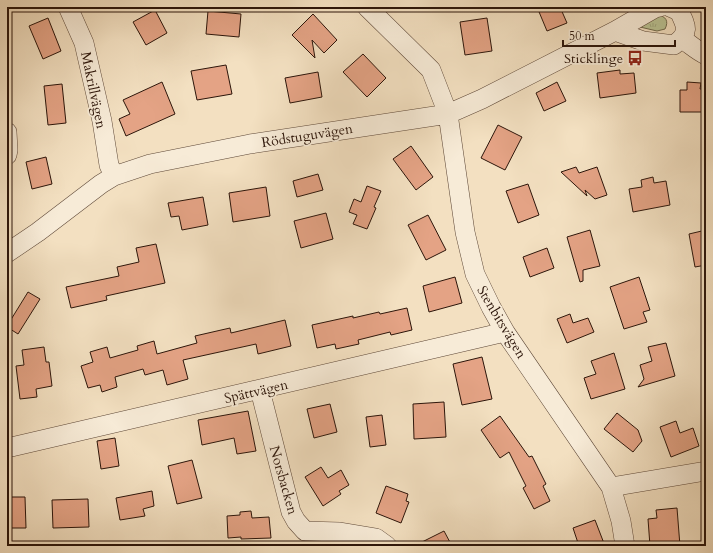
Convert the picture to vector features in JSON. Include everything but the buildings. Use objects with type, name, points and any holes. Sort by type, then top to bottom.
[{"type":"street","name":"Makrillvägen","points":[[68,7],[84,43],[102,121],[109,165],[114,176]]},
{"type":"street","name":"Stenbitsvägen","points":[[367,7],[431,70],[448,114],[465,232],[475,274],[491,308],[506,332],[612,487],[622,521],[625,546]]},
{"type":"street","name":"Rödstuguvägen","points":[[7,253],[114,176],[150,164],[250,144],[448,114],[482,100],[655,8],[660,7]]},
{"type":"street","points":[[614,31],[643,41],[674,45],[682,39],[685,32],[685,24],[675,8]]},
{"type":"street","points":[[682,39],[698,52],[706,55]]},
{"type":"street","points":[[7,132],[7,155]]},
{"type":"street","name":"Spättvägen","points":[[7,448],[506,332]]},
{"type":"street","name":"Norsbacken","points":[[260,390],[291,512],[296,521],[305,531],[340,532],[376,538],[386,546]]},
{"type":"street","points":[[612,487],[706,471]]},
{"type":"green space","points":[[657,15],[663,16],[666,19],[667,24],[665,29],[657,31],[640,27]]},
{"type":"place","name":"Sticklinge","points":[[635,58]]}]
